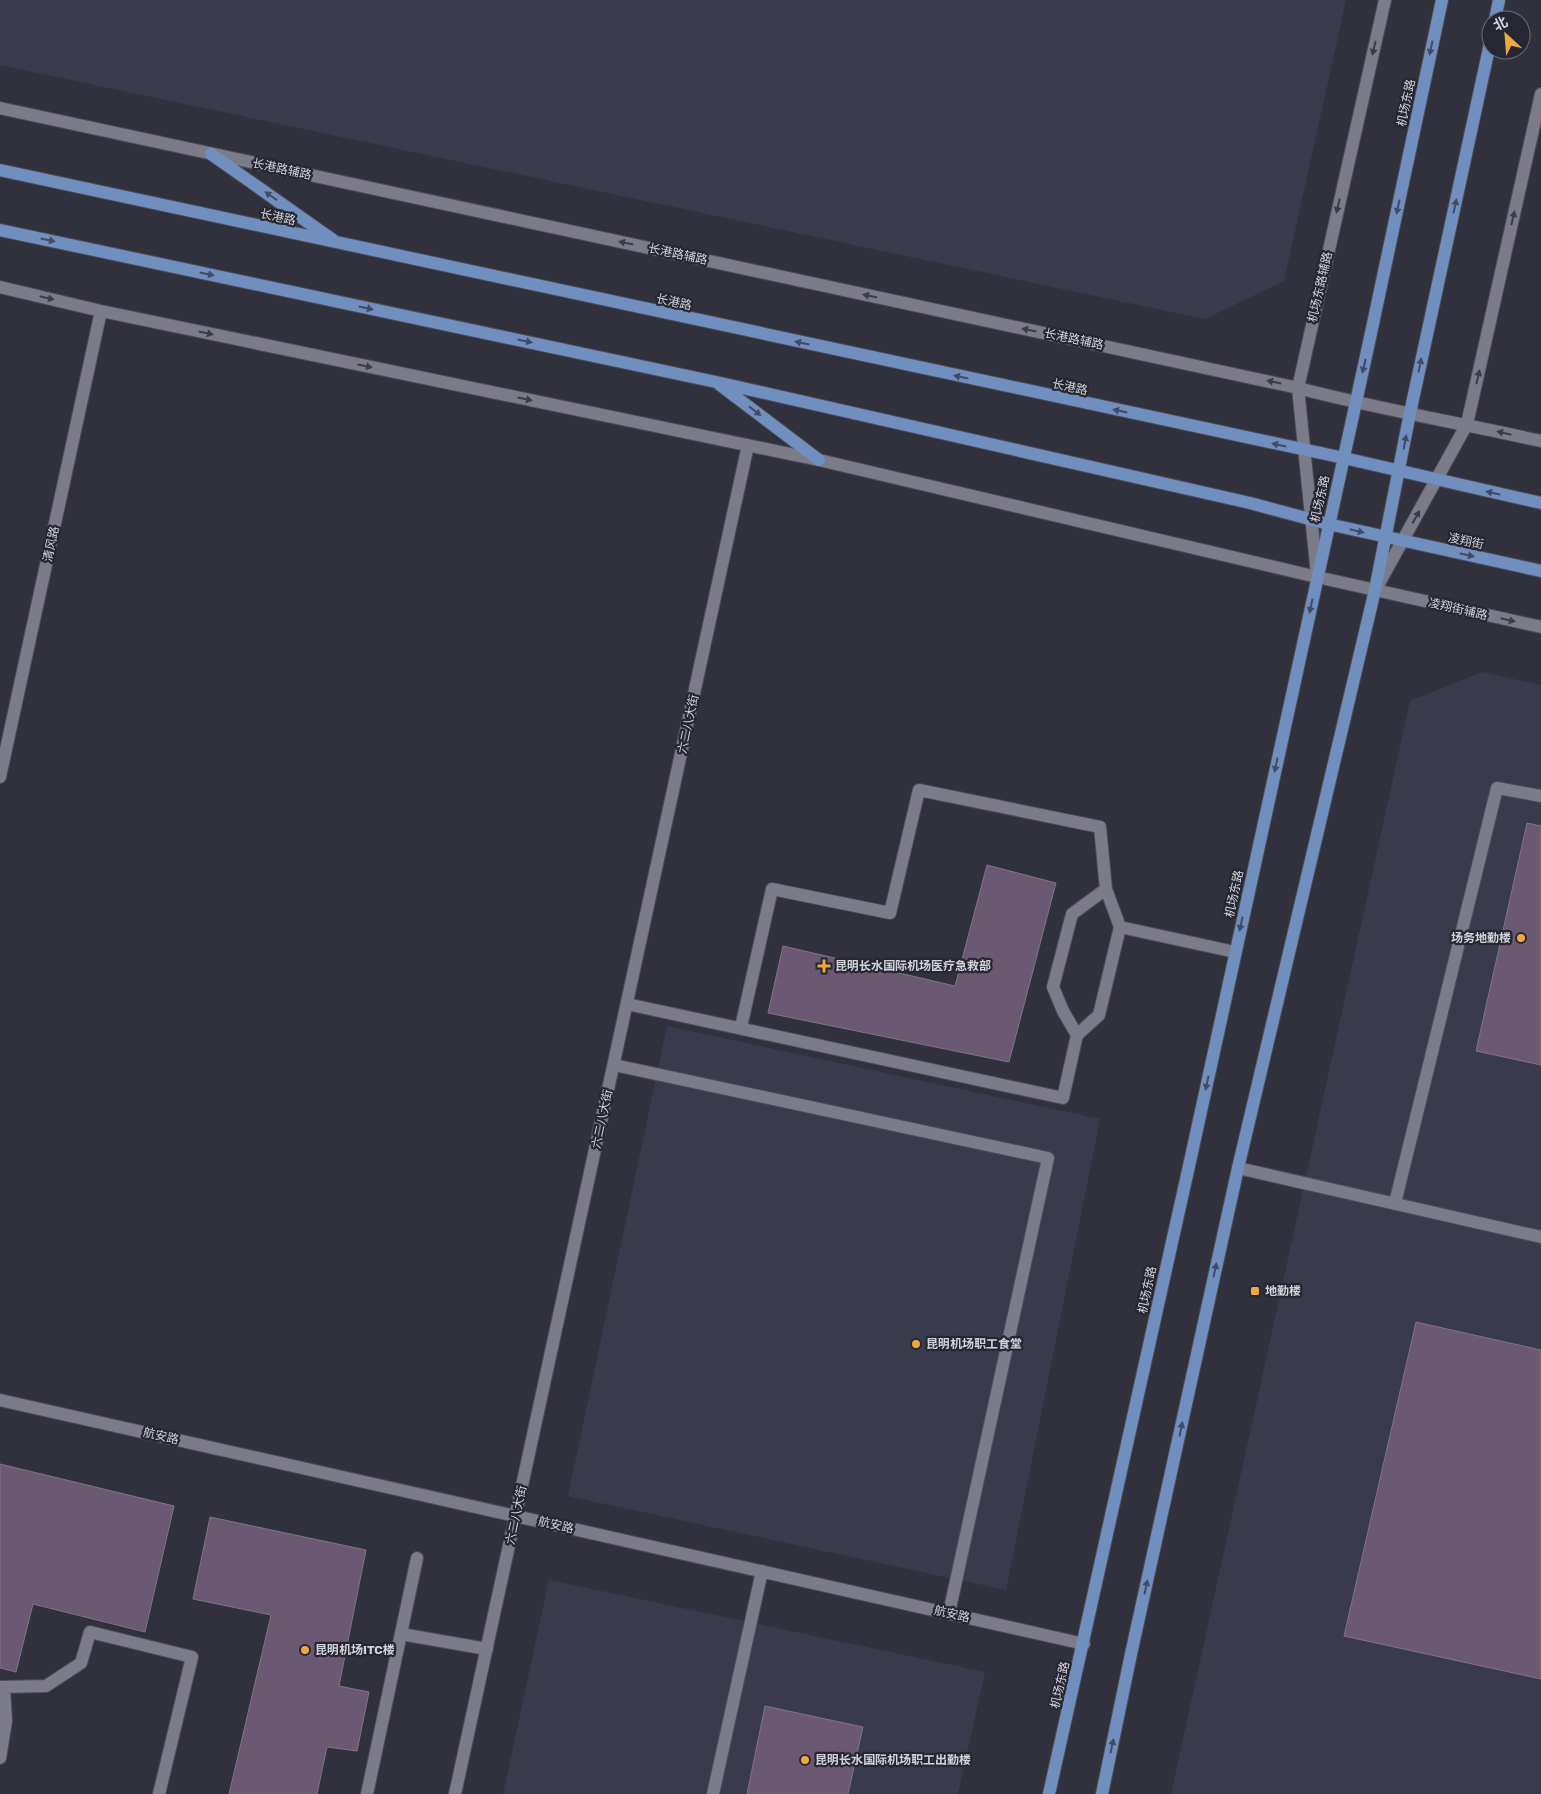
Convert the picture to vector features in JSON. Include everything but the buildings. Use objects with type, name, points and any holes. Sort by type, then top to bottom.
[{"type":"main road","name":"机场东路","points":[[1049,1794],[1084,1644],[1344,458],[1442,0]]},
{"type":"main road","points":[[1102,1794],[1238,1168],[1375,590],[1410,413],[1486,60]]},
{"type":"main road","points":[[211,154],[340,244]]},
{"type":"main road","name":"长港路","points":[[0,170],[1304,451],[1400,470]]},
{"type":"main road","points":[[0,230],[716,382],[1250,503],[1328,524]]},
{"type":"main road","points":[[716,382],[819,460]]},
{"type":"main road","points":[[1400,470],[1436,480],[1541,503]]},
{"type":"main road","name":"凌翔街","points":[[1328,524],[1541,571]]},
{"type":"street","name":"机场东路辅路","points":[[1317,577],[1298,388],[1385,0]]},
{"type":"street","points":[[1375,590],[1467,424],[1541,94]]},
{"type":"street","name":"长港路辅路","points":[[0,108],[1298,388],[1355,403],[1410,413]]},
{"type":"street","points":[[0,287],[101,311],[819,460],[1317,577]]},
{"type":"street","name":"清风路","points":[[0,777],[101,311]]},
{"type":"street","points":[[1410,413],[1541,441]]},
{"type":"street","name":"六二八大街","points":[[456,1794],[748,445]]},
{"type":"street","name":"凌翔街辅路","points":[[1317,577],[1541,627]]},
{"type":"street","points":[[1395,1204],[1497,788],[1541,796]]},
{"type":"street","points":[[627,1004],[1063,1098],[1077,1035],[1099,1015],[1120,927],[1106,889],[1100,827],[919,790],[890,913],[772,889],[741,1028]]},
{"type":"street","points":[[1077,1035],[1063,1011],[1053,987],[1072,914],[1106,889]]},
{"type":"street","points":[[1120,927],[1235,952]]},
{"type":"street","points":[[614,1066],[1048,1158],[949,1613]]},
{"type":"street","points":[[1238,1168],[1541,1238]]},
{"type":"street","name":"航安路","points":[[0,1400],[1084,1644]]},
{"type":"street","points":[[367,1794],[417,1558]]},
{"type":"street","points":[[713,1794],[762,1571]]},
{"type":"street","points":[[0,1758],[6,1721],[2,1688],[46,1686],[81,1663],[90,1632],[192,1658],[159,1794]]},
{"type":"street","points":[[401,1634],[487,1649]]},
{"type":"shaded area","points":[[0,0],[1346,0],[1284,281],[1205,319],[0,65]]},
{"type":"shaded area","points":[[1482,672],[1541,685],[1541,1794],[1171,1794],[1410,701]]},
{"type":"shaded area","name":"昆明机场职工食堂","points":[[667,1026],[1100,1119],[1006,1590],[568,1496]]},
{"type":"shaded area","points":[[549,1580],[985,1672],[958,1794],[503,1794]]},
{"type":"place","name":"场务地勤楼","points":[[1521,938]]},
{"type":"place","name":"昆明长水国际机场医疗急救部","points":[[824,966]]},
{"type":"place","name":"地勤楼","points":[[1255,1291]]},
{"type":"place","name":"昆明机场职工食堂","points":[[916,1344]]},
{"type":"place","name":"昆明机场ITC楼","points":[[305,1650]]},
{"type":"place","name":"昆明长水国际机场职工出勤楼","points":[[805,1760]]}]
